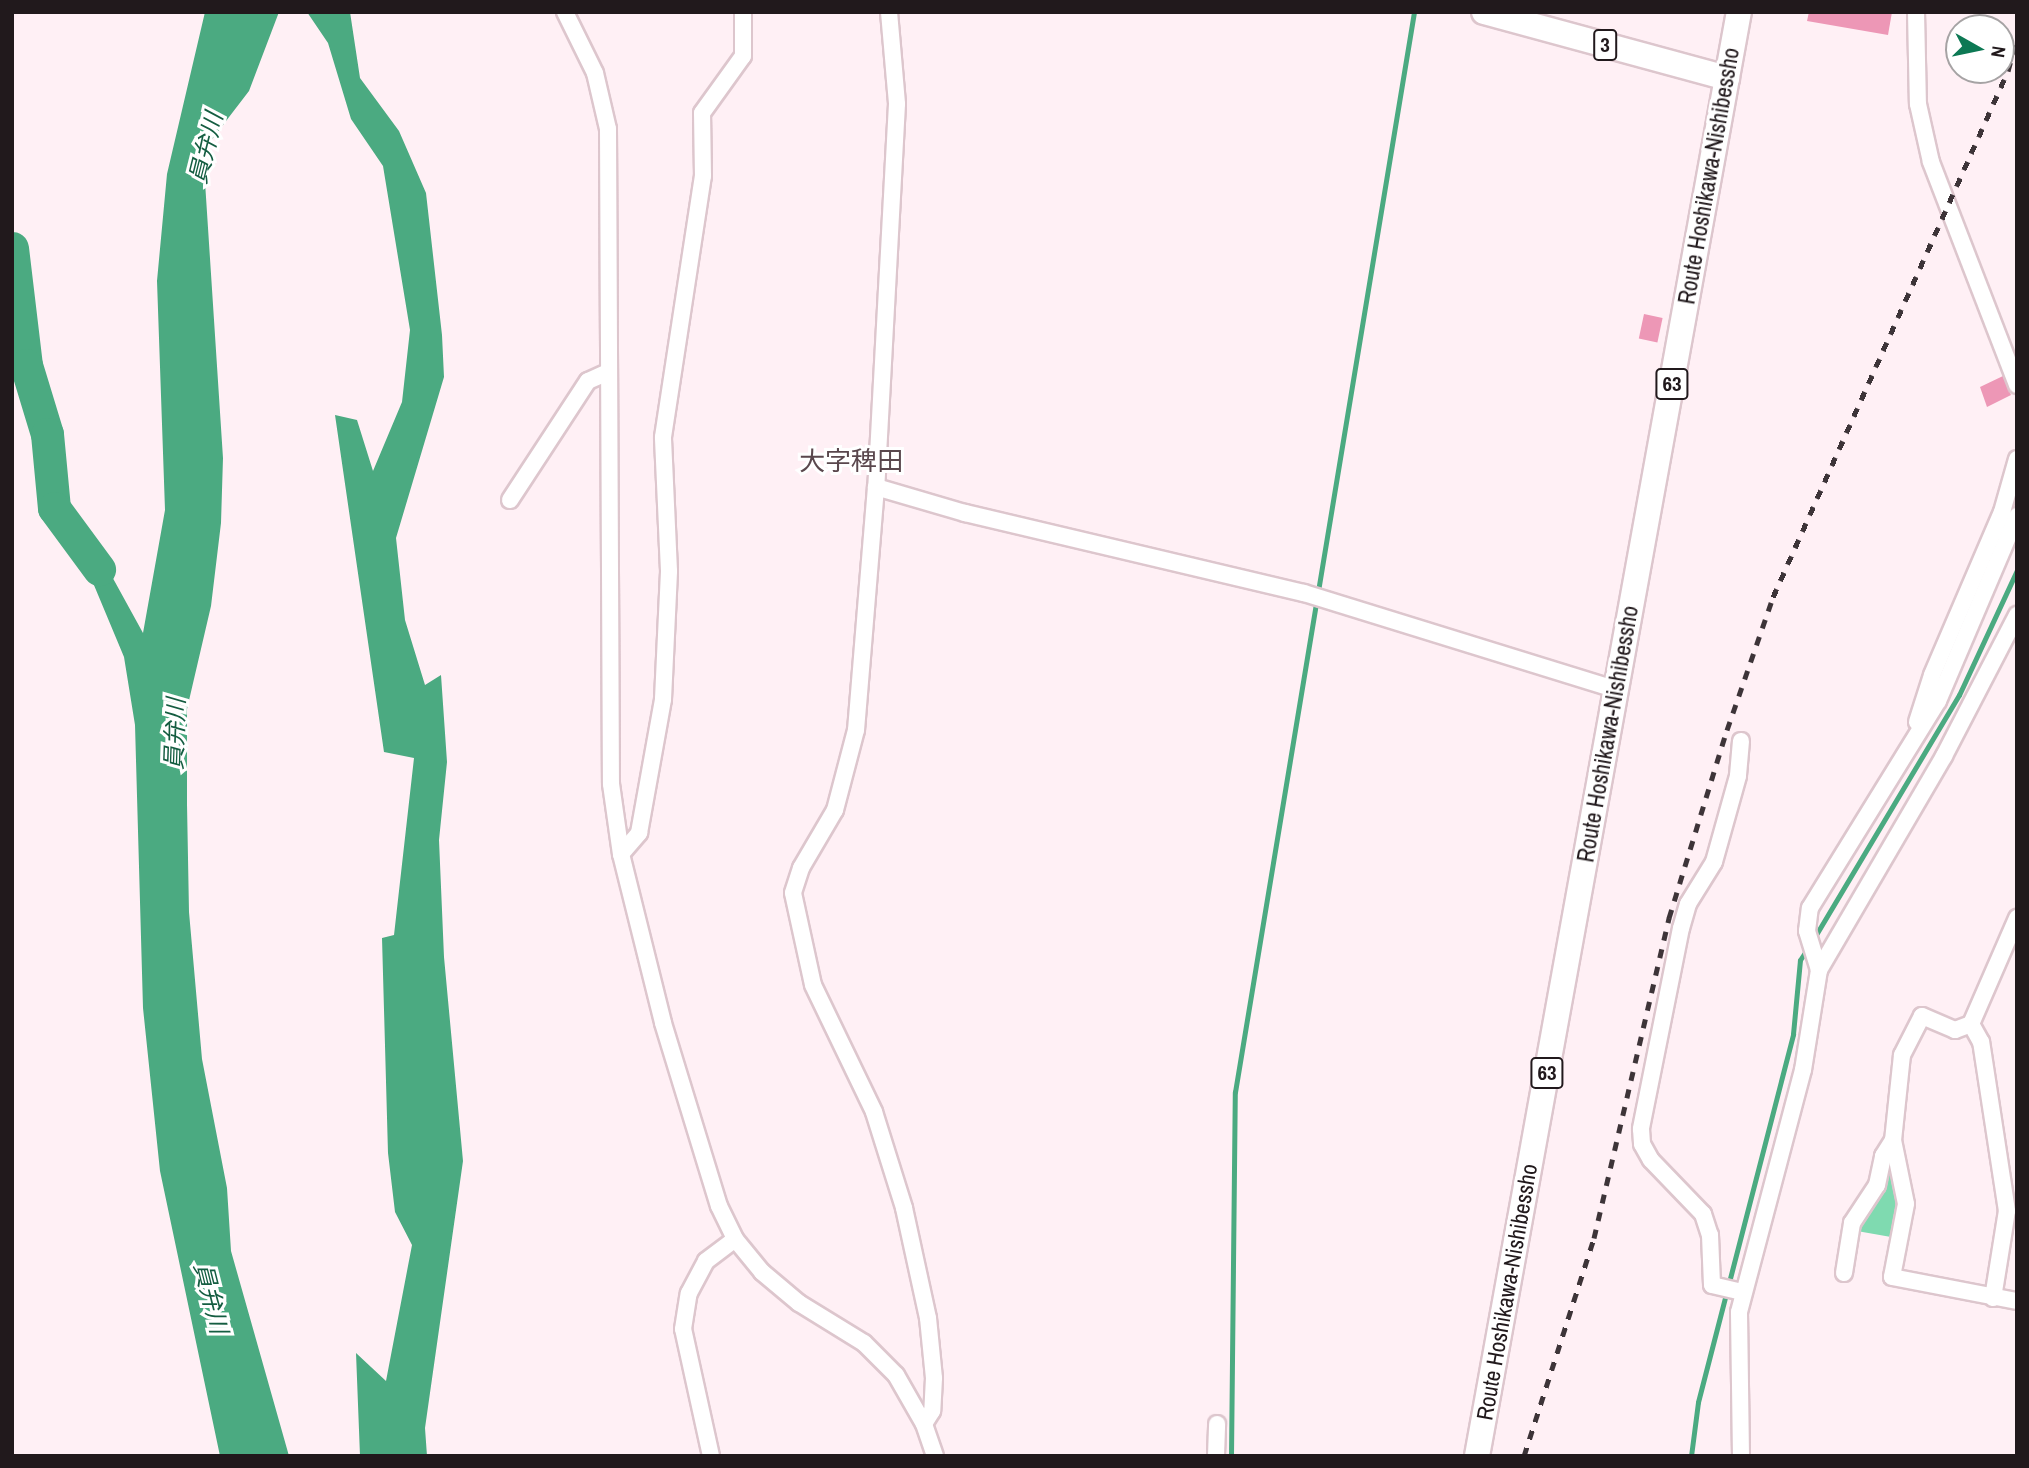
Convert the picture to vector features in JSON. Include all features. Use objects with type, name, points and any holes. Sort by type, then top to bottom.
[{"type":"main road","name":"3","points":[[1484,12],[1727,78]]},
{"type":"main road","name":"Route Hoshikawa-Nishibessho","points":[[1477,1456],[1739,12]]},
{"type":"street","points":[[565,12],[595,73],[608,129],[606,373],[611,784],[621,854],[667,1036],[719,1206],[735,1238],[762,1272],[799,1303],[864,1343],[896,1375],[924,1424],[935,1456]]},
{"type":"street","points":[[621,854],[639,833],[663,699],[669,572],[663,437],[703,176],[702,113],[743,56],[743,12]]},
{"type":"street","points":[[889,12],[897,104],[876,486],[856,730],[847,775],[835,810],[801,868],[793,893],[813,985],[874,1112],[904,1208],[928,1318],[934,1378],[932,1411],[924,1424]]},
{"type":"street","points":[[1916,12],[1918,104],[1931,162],[2017,386]]},
{"type":"street","points":[[510,500],[588,381],[606,373]]},
{"type":"street","points":[[1913,735],[1932,675],[2002,512],[2017,459]]},
{"type":"street","points":[[876,486],[965,513],[1308,595],[1615,689]]},
{"type":"street","points":[[1817,965],[1807,931],[1810,908],[1913,735],[1938,701],[2017,516]]},
{"type":"street","points":[[1741,1456],[1739,1312],[1803,1070],[1817,965],[1944,756],[2017,615]]},
{"type":"street","points":[[1741,741],[1738,776],[1714,862],[1688,904],[1681,928],[1641,1129],[1642,1144],[1651,1160],[1703,1214],[1710,1235],[1712,1285],[1743,1292]]},
{"type":"street","points":[[2017,918],[1971,1024],[1955,1030],[1922,1016],[1902,1055],[1894,1140],[1906,1204],[1892,1277],[2017,1301]]},
{"type":"street","points":[[1971,1024],[1981,1042],[2007,1211],[1993,1298]]},
{"type":"street","points":[[1844,1273],[1852,1223],[1877,1185],[1883,1156],[1894,1140]]},
{"type":"street","points":[[711,1456],[683,1329],[689,1293],[706,1261],[735,1238]]},
{"type":"street","points":[[1216,1456],[1217,1424]]},
{"type":"shaded area","points":[[1889,1164],[1898,1204],[1891,1237],[1857,1231],[1856,1225]]},
{"type":"water","name":"員弁川","points":[[205,12],[279,12],[249,91],[203,151],[223,458],[221,523],[211,606],[187,709],[187,804],[189,912],[202,1059],[227,1188],[231,1251],[289,1456],[220,1456],[160,1171],[143,1008],[135,725],[124,657],[91,578],[104,562],[143,633],[165,510],[157,281],[167,174]]},
{"type":"water","points":[[307,12],[350,12],[360,78],[399,131],[426,193],[442,335],[444,377],[396,538],[405,620],[425,685],[441,675],[447,762],[439,840],[444,957],[463,1161],[425,1428],[427,1456],[360,1456],[356,1353],[386,1381],[412,1245],[395,1212],[388,1153],[382,938],[394,935],[414,758],[384,752],[335,415],[357,420],[373,471],[402,402],[410,330],[383,166],[351,119],[328,43]]},
{"type":"building","points":[[1809,12],[1892,12],[1888,35],[1807,21]]},
{"type":"building","points":[[1644,314],[1663,318],[1657,342],[1639,338]]},
{"type":"building","points":[[2003,376],[2011,395],[1987,407],[1980,387]]},
{"type":"waterway","points":[[1231,1456],[1235,1092],[1414,12]]},
{"type":"waterway","points":[[12,248],[26,365],[47,434],[54,508],[99,569]]},
{"type":"waterway","points":[[1814,938],[1959,695],[2017,570]]},
{"type":"waterway","points":[[1691,1456],[1698,1402],[1793,1034],[1800,960],[1809,946]]},
{"type":"railway","points":[[1524,1456],[1594,1238],[1669,918],[1727,730],[1773,597],[2008,71],[2017,38]]},
{"type":"district","name":"大字稗田","points":[[851,461]]}]
